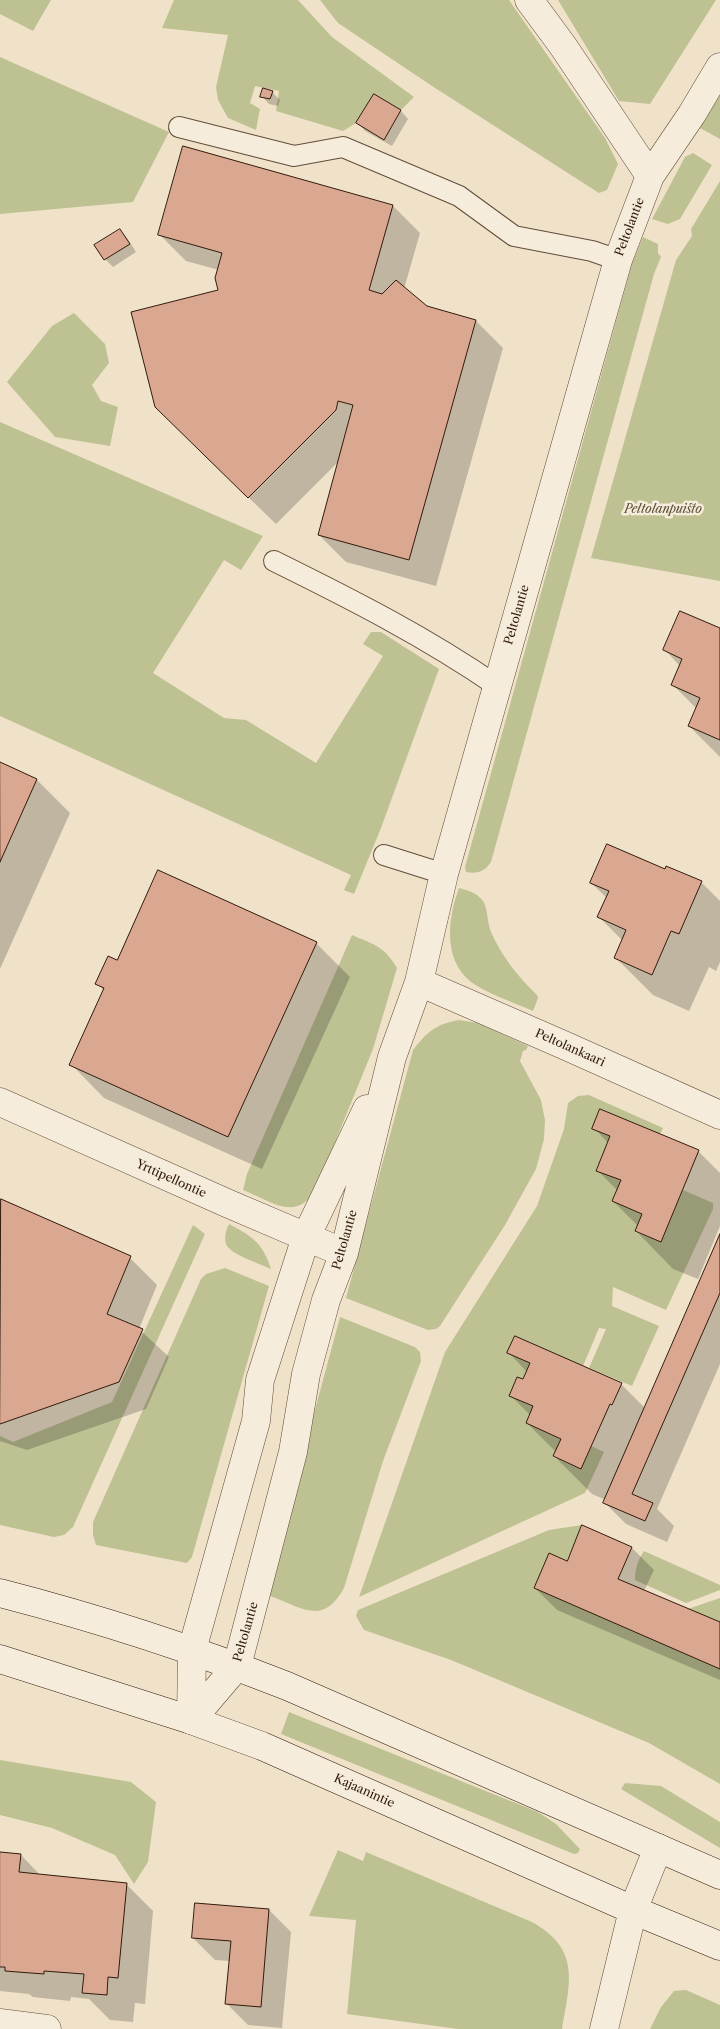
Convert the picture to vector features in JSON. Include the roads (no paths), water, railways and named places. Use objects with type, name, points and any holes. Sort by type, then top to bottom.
[{"type":"street","points":[[529,0],[563,46],[650,176]]},
{"type":"street","name":"Peltolantie","points":[[191,1720],[192,1650],[256,1421],[260,1380],[306,1237],[392,1057],[419,982],[444,874],[618,260],[650,176],[692,114],[720,67]]},
{"type":"street","name":"Peltolankaari","points":[[419,982],[554,1040],[720,1115]]},
{"type":"street","name":"Peltolantie","points":[[191,1720],[237,1666],[293,1452],[306,1374],[326,1300],[344,1253],[392,1057]]},
{"type":"street","name":"Yrttipellontie","points":[[0,1102],[344,1253]]},
{"type":"street","points":[[0,1593],[68,1611],[237,1666],[287,1686],[720,1875]]},
{"type":"street","name":"Kajaanintie","points":[[0,1659],[191,1720],[290,1758],[633,1910],[720,1946]]},
{"type":"street","points":[[604,2029],[633,1910],[658,1848]]},
{"type":"street","points":[[0,2023],[47,2029]]},
{"type":"lane","points":[[179,127],[294,156],[343,147],[459,196],[514,236],[592,251],[618,260]]},
{"type":"lane","points":[[274,561],[365,606],[454,657],[497,686]]},
{"type":"lane","points":[[384,855],[444,874]]},
{"type":"park label","name":"Peltolanpuisto","points":[[663,510]]}]
